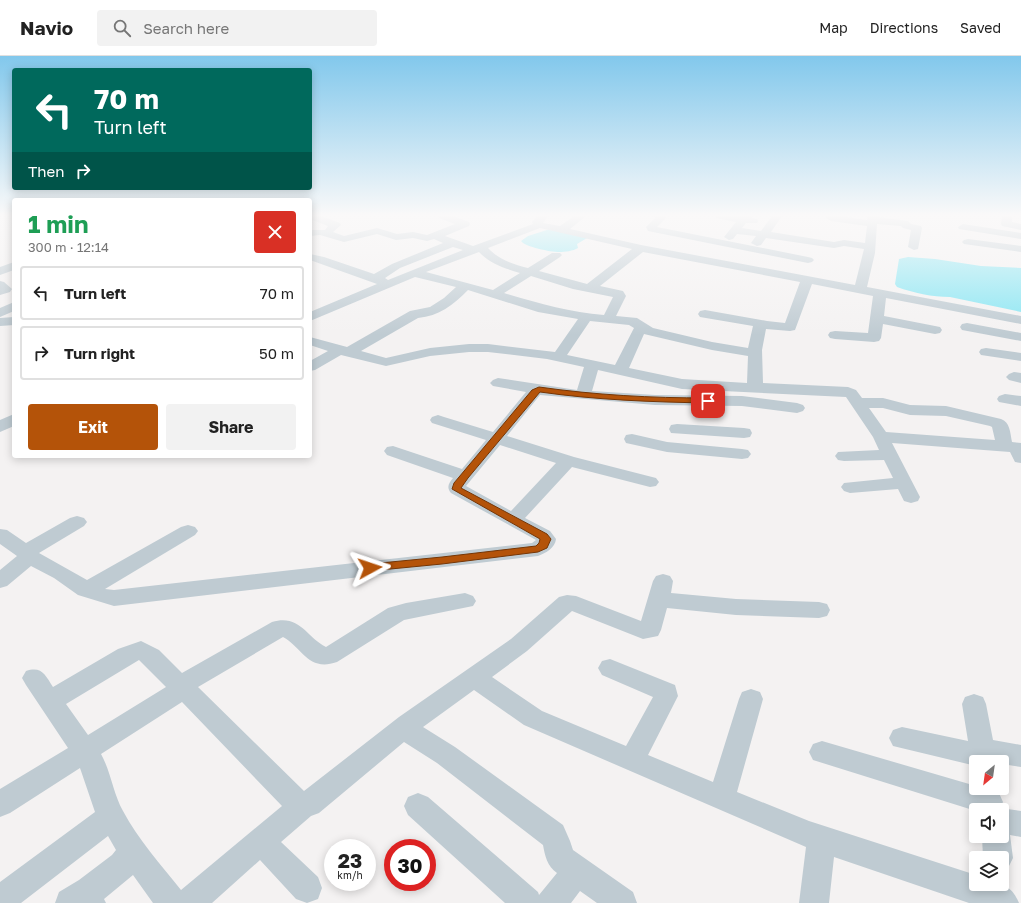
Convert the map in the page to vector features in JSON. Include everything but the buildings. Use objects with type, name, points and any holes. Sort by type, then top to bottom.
[{"type":"street","points":[[375,279],[396,266],[422,256]]},
{"type":"street","points":[[312,316],[414,273],[460,256]]},
{"type":"street","points":[[488,256],[499,262],[531,272],[590,288],[619,294],[620,296],[608,319]]},
{"type":"street","points":[[495,294],[555,256]]},
{"type":"street","points":[[590,288],[631,256]]},
{"type":"street","points":[[683,256],[1021,320]]},
{"type":"street","points":[[708,260],[712,256]]},
{"type":"street","points":[[783,256],[808,260]]},
{"type":"street","points":[[705,314],[762,324],[790,327],[808,260],[811,256]]},
{"type":"street","points":[[860,290],[867,256]]},
{"type":"street","points":[[312,257],[389,284]]},
{"type":"street","points":[[0,271],[12,267]]},
{"type":"street","points":[[414,273],[495,294],[543,309],[586,317],[632,321],[636,322],[640,327],[648,331],[705,345],[755,353]]},
{"type":"street","points":[[0,285],[6,288],[0,291]]},
{"type":"street","points":[[312,365],[344,351],[415,314],[428,313],[435,310],[449,301],[465,286]]},
{"type":"street","points":[[835,335],[874,338],[880,294]]},
{"type":"street","points":[[0,299],[12,304]]},
{"type":"street","points":[[0,313],[12,306]]},
{"type":"street","points":[[558,357],[586,317]]},
{"type":"street","points":[[877,319],[935,330]]},
{"type":"street","points":[[0,322],[12,321]]},
{"type":"street","points":[[755,387],[755,353],[762,324]]},
{"type":"street","points":[[620,371],[640,327]]},
{"type":"street","points":[[967,327],[1021,337]]},
{"type":"street","points":[[312,342],[386,362],[430,352],[468,348],[507,350],[558,357],[682,384],[848,392],[858,403],[881,438],[907,490],[850,487]]},
{"type":"street","points":[[986,352],[1021,357]]},
{"type":"street","points":[[583,395],[592,365]]},
{"type":"street","points":[[498,383],[583,395],[682,401],[742,401],[796,408]]},
{"type":"street","points":[[0,535],[26,554],[60,573],[86,590],[98,596],[114,598],[538,549],[546,542],[546,539],[543,536],[457,489],[457,485],[535,392],[539,390]]},
{"type":"street","points":[[1005,400],[1021,401]]},
{"type":"street","points":[[674,448],[682,401]]},
{"type":"street","points":[[858,403],[884,403],[910,410],[946,411],[995,422],[1000,424],[1004,446]]},
{"type":"street","points":[[0,427],[12,420]]},
{"type":"street","points":[[438,420],[568,461],[650,482]]},
{"type":"street","points":[[677,429],[744,433]]},
{"type":"street","points":[[881,438],[1004,446],[1018,448],[1021,458]]},
{"type":"street","points":[[632,439],[674,448],[742,454]]},
{"type":"street","points":[[393,451],[465,476]]},
{"type":"street","points":[[844,456],[889,455]]},
{"type":"street","points":[[512,520],[568,461]]},
{"type":"street","points":[[0,581],[25,560],[26,554],[77,522]]},
{"type":"street","points":[[86,590],[188,531]]},
{"type":"street","points":[[189,903],[302,806],[309,804],[403,728],[519,645],[567,603],[576,604],[648,632],[652,628],[661,590],[736,607],[819,610]]},
{"type":"street","points":[[0,804],[181,688],[267,634],[280,628],[290,629],[319,655],[329,656],[396,614],[406,610],[465,601]]},
{"type":"street","points":[[50,700],[126,655],[134,651],[141,650],[151,656],[181,688],[186,691],[297,803],[302,806]]},
{"type":"street","points":[[610,668],[666,692],[666,696],[632,760]]},
{"type":"street","points":[[474,677],[533,718],[821,839],[996,897],[1003,896]]},
{"type":"street","points":[[34,678],[84,750],[95,769],[111,817],[133,851],[172,903]]},
{"type":"street","points":[[722,798],[751,699]]},
{"type":"street","points":[[974,704],[984,755]]},
{"type":"street","points":[[403,728],[446,755],[552,835],[557,840],[558,854],[561,859],[622,903]]},
{"type":"street","points":[[902,738],[979,755]]},
{"type":"street","points":[[822,752],[987,803]]},
{"type":"street","points":[[1009,756],[1021,756]]},
{"type":"street","points":[[418,806],[527,903]]},
{"type":"street","points":[[1009,816],[1021,824]]},
{"type":"street","points":[[0,900],[111,817]]},
{"type":"street","points":[[814,903],[821,839]]},
{"type":"street","points":[[261,841],[307,888]]},
{"type":"street","points":[[83,899],[122,865],[133,851]]},
{"type":"street","points":[[551,903],[578,871]]},
{"type":"water","points":[[908,257],[935,259],[981,266],[1021,268],[1021,312],[950,297],[923,294],[897,287],[895,284],[899,259]]},
{"type":"route","points":[[370,568],[538,549],[544,545],[546,539],[543,536],[461,493],[457,489],[457,485],[535,392],[539,390],[650,400],[708,401]]}]
